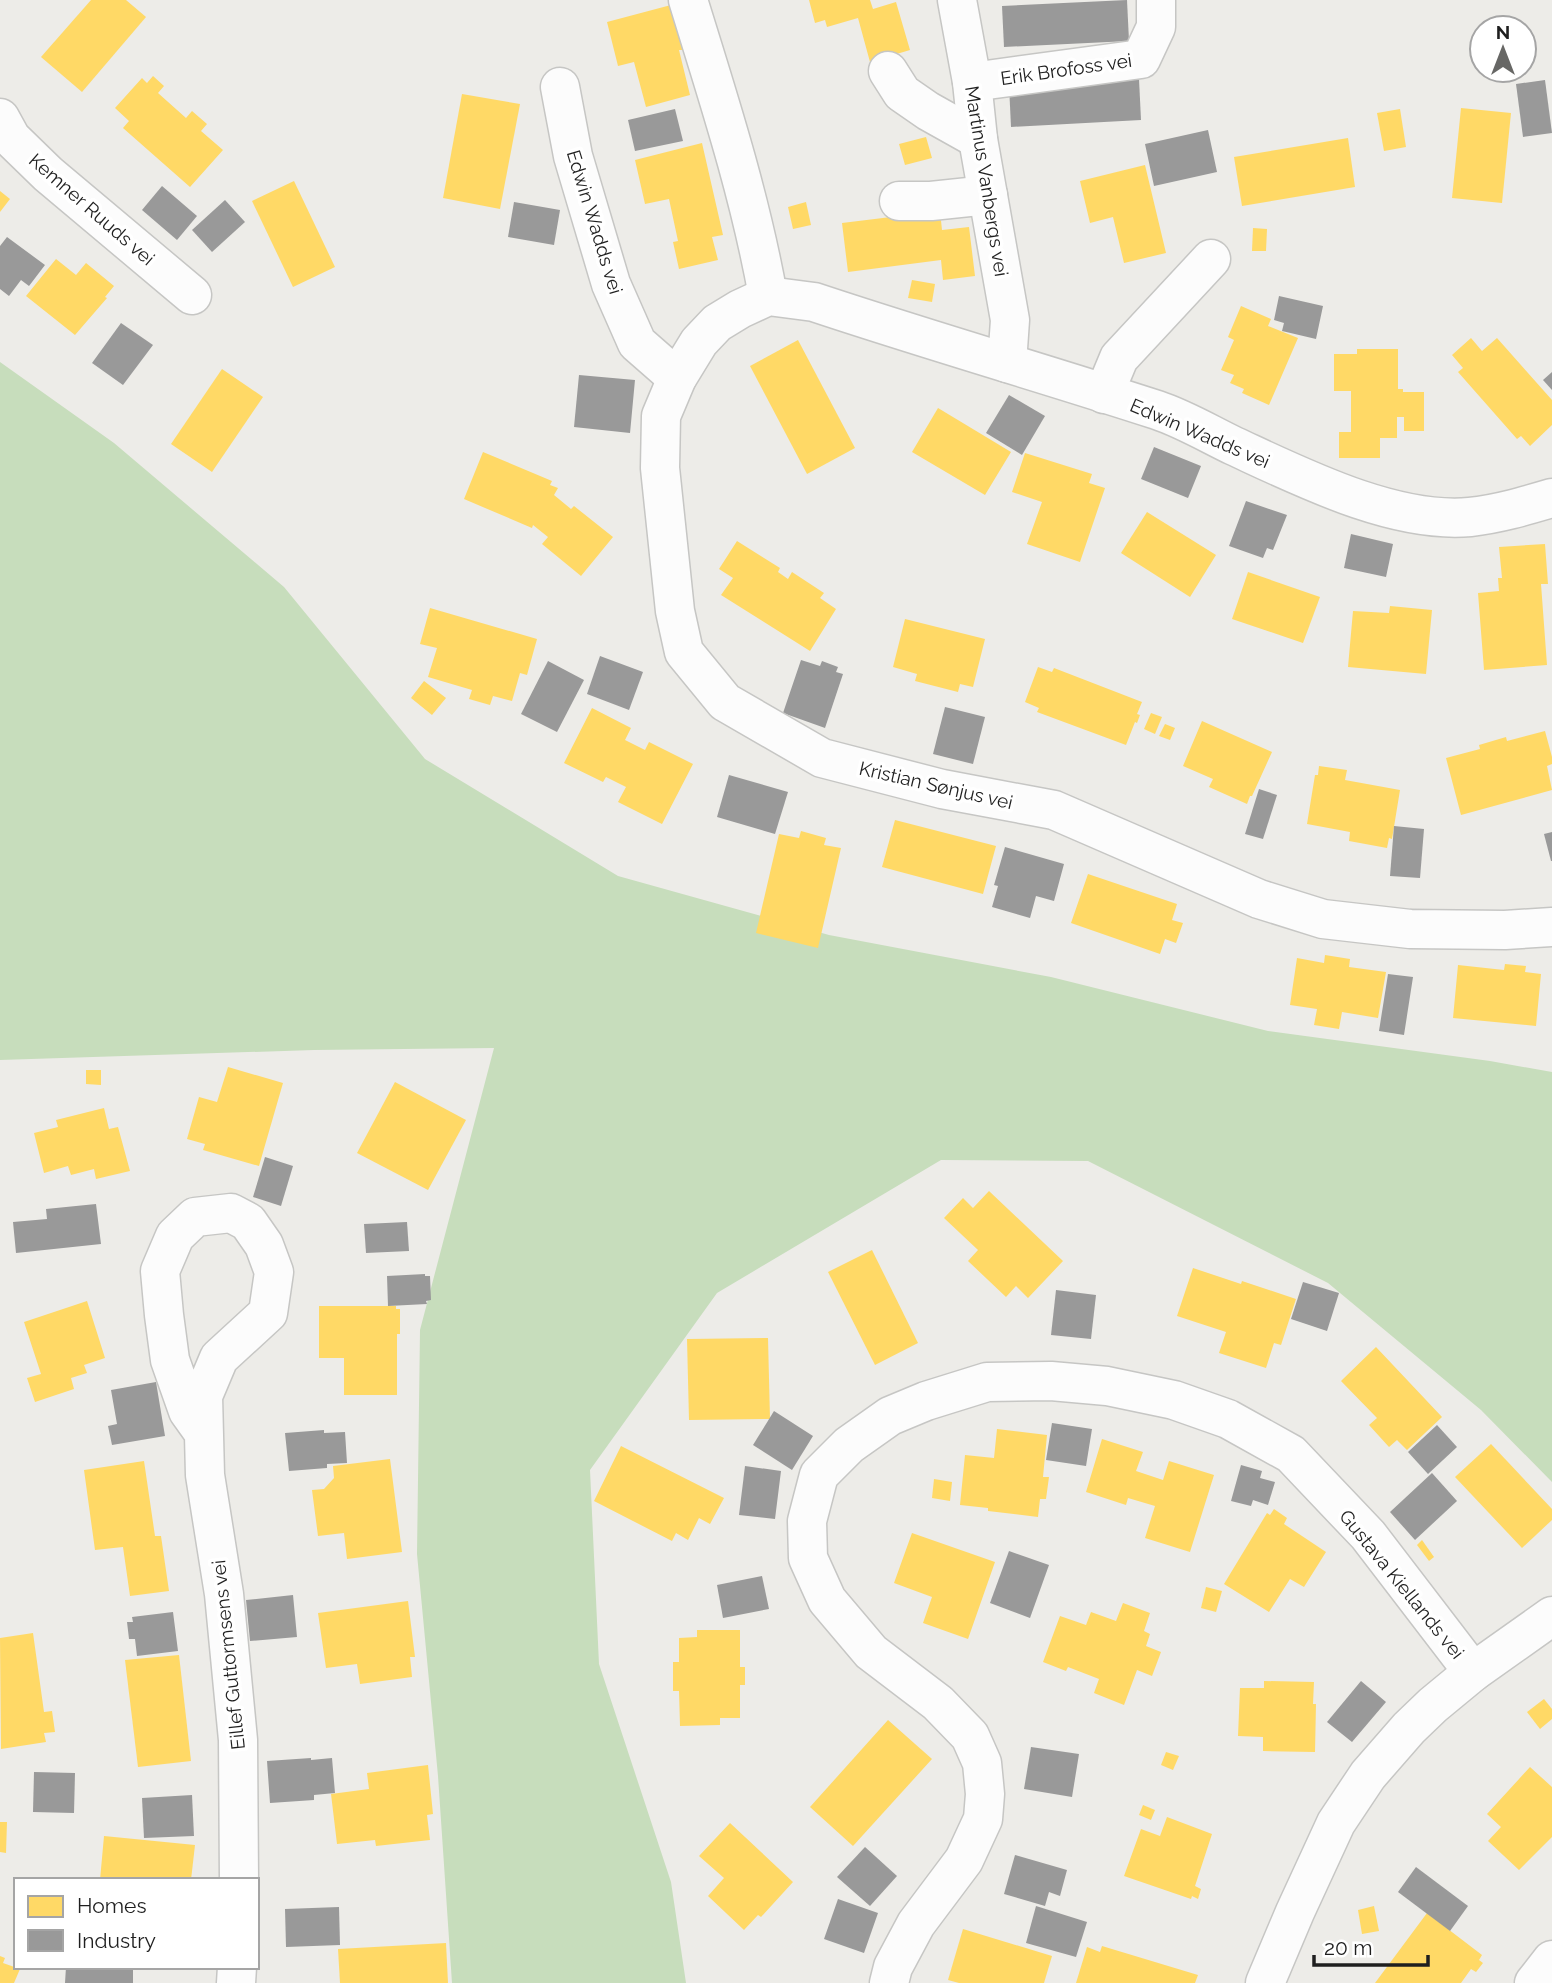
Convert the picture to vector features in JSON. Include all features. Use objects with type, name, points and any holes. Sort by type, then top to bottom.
[{"type":"street","points":[[688,0],[722,108],[760,253],[768,296]]},
{"type":"street","name":"Martinus Vanbergs vei","points":[[957,0],[1010,320],[1007,363]]},
{"type":"street","name":"Erik Brofoss vei","points":[[972,82],[1141,59],[1156,27],[1156,0]]},
{"type":"street","points":[[888,71],[902,93],[978,139]]},
{"type":"street","name":"Edwin Wadds vei","points":[[561,87],[573,156],[611,284],[637,343],[677,378]]},
{"type":"street","name":"Kemner Ruuds vei","points":[[0,118],[11,138],[48,174],[192,295]]},
{"type":"street","points":[[899,201],[988,195]]},
{"type":"street","points":[[1104,394],[1119,358],[1212,259]]},
{"type":"street","name":"Kristian Sønjus vei","points":[[768,296],[717,323],[699,342],[677,378],[661,416],[660,468],[675,611],[684,652],[725,702],[822,758],[942,789],[1054,810],[1259,899],[1323,919],[1410,929],[1505,930],[1552,927]]},
{"type":"street","name":"Edwin Wadds vei","points":[[768,296],[814,302],[1161,412],[1336,491],[1382,506],[1423,515],[1468,517],[1519,508],[1552,498]]},
{"type":"street","name":"Eillef Guttormsens vei","points":[[203,1432],[188,1411],[170,1360],[160,1270],[175,1236],[195,1217],[231,1213],[248,1222],[264,1245],[274,1272],[268,1313],[219,1358],[203,1396],[205,1475],[224,1594],[238,1740],[239,1878]]},
{"type":"street","name":"Gustava Kiellands vei","points":[[889,1983],[893,1967],[916,1924],[964,1860],[983,1819],[985,1794],[982,1763],[970,1736],[938,1703],[871,1652],[827,1600],[808,1558],[807,1521],[819,1475],[849,1445],[890,1416],[926,1401],[988,1382],[1051,1381],[1107,1386],[1174,1400],[1228,1419],[1291,1454],[1368,1535],[1473,1672]]},
{"type":"street","points":[[1265,1983],[1336,1823],[1368,1775],[1433,1705],[1473,1672],[1552,1616]]},
{"type":"street","points":[[1534,1983],[1552,1960]]},
{"type":"green space","points":[[0,362],[114,443],[284,587],[425,759],[618,876],[829,935],[1051,977],[1268,1031],[1552,1072],[1552,1482],[1481,1410],[1328,1283],[1088,1161],[941,1160],[717,1293],[590,1470],[599,1664],[671,1882],[686,1983],[452,1983],[438,1776],[417,1554],[420,1330],[494,1048],[314,1050],[0,1060]]},
{"type":"building: Homes","points":[[91,0],[126,0],[146,17],[82,92],[41,57]]},
{"type":"building: Homes","points":[[809,0],[870,0],[873,9],[896,2],[910,50],[870,62],[858,18],[827,27],[825,20],[815,23]]},
{"type":"building: Homes","points":[[671,5],[683,50],[679,50],[690,95],[646,107],[634,62],[618,66],[607,22]]},
{"type":"building: Homes","points":[[153,76],[164,86],[158,93],[186,118],[192,111],[207,124],[201,131],[223,150],[190,187],[123,128],[129,121],[115,108],[142,78],[147,83]]},
{"type":"building: Homes","points":[[462,94],[520,104],[500,209],[443,198]]},
{"type":"building: Homes","points":[[1461,108],[1511,113],[1502,203],[1452,198]]},
{"type":"building: Homes","points":[[1400,109],[1406,147],[1384,151],[1377,113]]},
{"type":"building: Homes","points":[[926,137],[932,158],[905,165],[899,144]]},
{"type":"building: Homes","points":[[1348,138],[1355,187],[1242,206],[1234,157]]},
{"type":"building: Homes","points":[[702,143],[723,235],[712,237],[718,260],[679,269],[673,242],[678,241],[669,199],[645,204],[635,160]]},
{"type":"building: Homes","points":[[1145,165],[1166,253],[1124,263],[1113,217],[1090,223],[1080,181]]},
{"type":"building: Homes","points":[[294,181],[335,267],[293,287],[252,201]]},
{"type":"building: Homes","points":[[0,191],[10,199],[0,212]]},
{"type":"building: Homes","points":[[806,202],[811,225],[793,229],[788,207]]},
{"type":"building: Homes","points":[[940,211],[942,230],[969,227],[975,276],[943,280],[941,260],[848,272],[842,223]]},
{"type":"building: Homes","points":[[1253,228],[1267,229],[1266,251],[1252,251]]},
{"type":"building: Homes","points":[[56,259],[76,275],[86,263],[114,286],[75,335],[26,296]]},
{"type":"building: Homes","points":[[912,280],[935,284],[932,302],[908,298]]},
{"type":"building: Homes","points":[[1241,306],[1271,319],[1268,326],[1298,338],[1269,405],[1242,393],[1244,389],[1230,383],[1234,375],[1221,370],[1234,340],[1228,337]]},
{"type":"building: Homes","points":[[1471,338],[1482,351],[1497,338],[1552,400],[1552,425],[1530,446],[1521,436],[1517,439],[1458,372],[1463,368],[1452,355]]},
{"type":"building: Homes","points":[[798,340],[855,448],[807,474],[750,366]]},
{"type":"building: Homes","points":[[1357,349],[1398,349],[1398,389],[1403,389],[1403,392],[1424,392],[1424,431],[1404,431],[1404,417],[1397,417],[1397,438],[1380,438],[1380,458],[1339,458],[1339,432],[1351,432],[1351,391],[1334,391],[1334,354],[1357,354]]},
{"type":"building: Homes","points":[[222,369],[263,397],[212,472],[171,444]]},
{"type":"building: Homes","points":[[938,408],[1011,452],[985,495],[912,452]]},
{"type":"building: Homes","points":[[483,452],[552,481],[550,485],[558,488],[554,495],[571,509],[574,506],[613,537],[581,576],[542,544],[548,537],[533,525],[532,528],[464,499]]},
{"type":"building: Homes","points":[[1025,453],[1092,474],[1089,483],[1105,488],[1080,562],[1027,544],[1042,502],[1012,492]]},
{"type":"building: Homes","points":[[1147,512],[1216,555],[1190,597],[1121,553]]},
{"type":"building: Homes","points":[[737,541],[780,568],[778,572],[788,579],[792,572],[824,593],[820,598],[836,609],[810,651],[721,595],[733,578],[719,569]]},
{"type":"building: Homes","points":[[1545,544],[1548,584],[1541,584],[1547,665],[1484,670],[1478,593],[1499,591],[1498,578],[1502,578],[1499,547]]},
{"type":"building: Homes","points":[[1248,572],[1320,597],[1303,643],[1232,619]]},
{"type":"building: Homes","points":[[1390,606],[1432,610],[1426,674],[1348,667],[1353,611],[1389,613]]},
{"type":"building: Homes","points":[[430,608],[537,639],[527,675],[520,673],[512,701],[493,696],[490,705],[469,699],[472,690],[428,677],[437,648],[420,644]]},
{"type":"building: Homes","points":[[905,619],[985,639],[973,687],[960,684],[958,692],[915,681],[917,674],[893,667]]},
{"type":"building: Homes","points":[[1038,667],[1052,672],[1054,668],[1142,702],[1137,714],[1140,715],[1126,745],[1037,712],[1039,708],[1025,702]]},
{"type":"building: Homes","points":[[424,681],[446,698],[432,715],[411,698]]},
{"type":"building: Homes","points":[[592,708],[631,728],[625,740],[645,750],[649,742],[693,764],[662,824],[618,802],[626,787],[606,777],[603,782],[564,763]]},
{"type":"building: Homes","points":[[1151,713],[1162,717],[1155,734],[1144,729]]},
{"type":"building: Homes","points":[[1202,721],[1272,752],[1247,804],[1209,787],[1213,779],[1183,766]]},
{"type":"building: Homes","points":[[1165,724],[1175,728],[1170,740],[1159,736]]},
{"type":"building: Homes","points":[[1545,731],[1552,757],[1552,764],[1547,766],[1552,790],[1461,815],[1446,758],[1480,749],[1479,745],[1506,737],[1507,741]]},
{"type":"building: Homes","points":[[1319,766],[1347,770],[1345,780],[1400,790],[1392,839],[1389,838],[1387,848],[1349,841],[1350,832],[1307,824]]},
{"type":"building: Homes","points":[[895,820],[996,846],[983,894],[882,867]]},
{"type":"building: Homes","points":[[801,831],[826,838],[824,845],[841,848],[818,948],[756,933],[779,834],[799,838]]},
{"type":"building: Homes","points":[[1088,874],[1177,904],[1172,920],[1183,923],[1176,943],[1165,939],[1160,954],[1071,923]]},
{"type":"building: Homes","points":[[1325,955],[1350,959],[1349,967],[1386,972],[1378,1018],[1342,1012],[1339,1029],[1314,1025],[1317,1009],[1290,1005],[1297,958],[1324,963]]},
{"type":"building: Homes","points":[[1505,964],[1526,966],[1525,972],[1541,974],[1536,1026],[1453,1018],[1458,965],[1504,970]]},
{"type":"building: Homes","points":[[228,1067],[283,1083],[259,1166],[203,1150],[205,1144],[187,1139],[199,1097],[217,1102]]},
{"type":"building: Homes","points":[[86,1070],[101,1070],[101,1085],[86,1084]]},
{"type":"building: Homes","points":[[395,1082],[466,1120],[428,1190],[357,1153]]},
{"type":"building: Homes","points":[[104,1108],[109,1129],[118,1127],[130,1171],[96,1179],[94,1169],[71,1175],[68,1166],[44,1173],[34,1133],[58,1127],[56,1120]]},
{"type":"building: Homes","points":[[989,1191],[1063,1261],[1028,1298],[1016,1286],[1006,1297],[968,1261],[978,1250],[944,1218],[963,1198],[973,1208]]},
{"type":"building: Homes","points":[[872,1250],[918,1343],[875,1365],[828,1272]]},
{"type":"building: Homes","points":[[1193,1268],[1296,1299],[1281,1345],[1274,1343],[1266,1368],[1219,1353],[1226,1332],[1177,1316]]},
{"type":"building: Homes","points":[[87,1301],[105,1358],[84,1365],[87,1373],[71,1378],[74,1389],[35,1402],[27,1378],[41,1374],[24,1322]]},
{"type":"building: Homes","points":[[319,1306],[396,1306],[396,1309],[400,1309],[400,1334],[397,1334],[397,1395],[344,1395],[344,1358],[319,1358]]},
{"type":"building: Homes","points":[[768,1338],[770,1419],[689,1420],[687,1339]]},
{"type":"building: Homes","points":[[1376,1347],[1442,1417],[1407,1450],[1397,1440],[1389,1447],[1369,1425],[1377,1418],[1341,1381]]},
{"type":"building: Homes","points":[[997,1429],[1047,1435],[1043,1477],[1049,1477],[1046,1499],[1040,1499],[1038,1517],[960,1505],[965,1455],[994,1458]]},
{"type":"building: Homes","points":[[1102,1439],[1143,1452],[1136,1471],[1163,1480],[1169,1461],[1214,1475],[1190,1552],[1145,1538],[1155,1506],[1128,1498],[1126,1505],[1086,1492]]},
{"type":"building: Homes","points":[[1491,1444],[1552,1509],[1552,1520],[1522,1548],[1455,1477]]},
{"type":"building: Homes","points":[[621,1446],[724,1498],[710,1524],[699,1518],[688,1540],[676,1533],[672,1541],[594,1501]]},
{"type":"building: Homes","points":[[390,1459],[402,1552],[347,1559],[344,1533],[318,1536],[312,1490],[324,1489],[334,1478],[333,1466]]},
{"type":"building: Homes","points":[[144,1461],[155,1536],[161,1536],[169,1591],[130,1596],[123,1547],[95,1550],[84,1470]]},
{"type":"building: Homes","points":[[934,1479],[952,1482],[950,1501],[932,1498]]},
{"type":"building: Homes","points":[[1274,1509],[1287,1518],[1284,1524],[1326,1552],[1304,1587],[1290,1579],[1269,1612],[1224,1584],[1267,1513],[1270,1515]]},
{"type":"building: Homes","points":[[912,1533],[995,1562],[968,1639],[923,1623],[932,1597],[894,1583]]},
{"type":"building: Homes","points":[[1422,1540],[1434,1557],[1429,1561],[1417,1545]]},
{"type":"building: Homes","points":[[1206,1587],[1222,1591],[1216,1612],[1201,1608]]},
{"type":"building: Homes","points":[[408,1601],[415,1657],[410,1657],[412,1677],[360,1684],[357,1664],[326,1668],[318,1613]]},
{"type":"building: Homes","points":[[1123,1603],[1150,1613],[1144,1631],[1150,1634],[1146,1646],[1161,1652],[1152,1676],[1137,1670],[1124,1705],[1094,1693],[1099,1679],[1068,1667],[1066,1671],[1043,1662],[1060,1616],[1086,1625],[1091,1612],[1116,1621]]},
{"type":"building: Homes","points":[[697,1630],[740,1630],[740,1667],[745,1667],[745,1685],[740,1685],[740,1718],[720,1718],[720,1725],[680,1726],[679,1691],[673,1691],[673,1662],[679,1662],[679,1638],[697,1637]]},
{"type":"building: Homes","points":[[33,1633],[44,1712],[52,1711],[55,1732],[44,1733],[46,1742],[1,1749],[0,1638]]},
{"type":"building: Homes","points":[[179,1655],[191,1761],[138,1767],[125,1660]]},
{"type":"building: Homes","points":[[1264,1681],[1314,1682],[1315,1752],[1263,1751],[1263,1737],[1238,1736],[1240,1688],[1264,1688]]},
{"type":"building: Homes","points":[[1544,1699],[1552,1709],[1552,1719],[1540,1729],[1527,1712]]},
{"type":"building: Homes","points":[[888,1720],[932,1759],[853,1846],[810,1807]]},
{"type":"building: Homes","points":[[1166,1752],[1179,1756],[1173,1770],[1161,1765]]},
{"type":"building: Homes","points":[[428,1765],[433,1814],[427,1815],[430,1840],[376,1846],[375,1840],[337,1844],[331,1794],[369,1789],[367,1773]]},
{"type":"building: Homes","points":[[1530,1767],[1552,1787],[1552,1837],[1519,1870],[1488,1841],[1501,1827],[1487,1814]]},
{"type":"building: Homes","points":[[1143,1805],[1155,1810],[1151,1820],[1139,1815]]},
{"type":"building: Homes","points":[[1167,1817],[1212,1834],[1195,1886],[1201,1889],[1198,1899],[1124,1876],[1141,1829],[1160,1836]]},
{"type":"building: Homes","points":[[0,1822],[7,1822],[6,1853],[0,1852]]},
{"type":"building: Homes","points":[[730,1823],[793,1882],[761,1917],[758,1915],[744,1930],[708,1896],[724,1878],[699,1856]]},
{"type":"building: Homes","points":[[104,1836],[195,1845],[191,1878],[100,1878]]},
{"type":"building: Homes","points":[[1374,1906],[1379,1931],[1362,1934],[1358,1910]]},
{"type":"building: Homes","points":[[1427,1913],[1482,1955],[1479,1960],[1483,1963],[1476,1972],[1471,1969],[1461,1983],[1375,1983]]},
{"type":"building: Homes","points":[[963,1929],[1052,1956],[1044,1983],[959,1983],[948,1980]]},
{"type":"building: Homes","points":[[446,1943],[448,1983],[340,1983],[338,1949]]},
{"type":"building: Homes","points":[[1102,1946],[1198,1975],[1195,1983],[1076,1983],[1087,1947],[1100,1952]]},
{"type":"building: Homes","points":[[0,1956],[5,1958],[3,1963],[20,1969],[14,1983],[0,1983]]},
{"type":"building: Industry","points":[[1127,0],[1129,41],[1004,47],[1002,6]]},
{"type":"building: Industry","points":[[1139,79],[1141,120],[1011,127],[1009,85]]},
{"type":"building: Industry","points":[[1545,80],[1552,133],[1523,137],[1516,84],[1538,84],[1538,81]]},
{"type":"building: Industry","points":[[675,109],[683,141],[635,151],[628,120]]},
{"type":"building: Industry","points":[[1208,130],[1217,172],[1154,186],[1145,144]]},
{"type":"building: Industry","points":[[162,186],[197,216],[177,240],[142,210]]},
{"type":"building: Industry","points":[[225,200],[245,222],[212,252],[192,230]]},
{"type":"building: Industry","points":[[514,202],[560,210],[554,245],[508,237]]},
{"type":"building: Industry","points":[[7,237],[45,265],[29,286],[21,280],[9,296],[0,289],[0,246]]},
{"type":"building: Industry","points":[[1279,296],[1323,306],[1316,339],[1282,331],[1284,323],[1274,320]]},
{"type":"building: Industry","points":[[121,323],[153,345],[123,385],[92,363]]},
{"type":"building: Industry","points":[[1552,372],[1552,390],[1543,380]]},
{"type":"building: Industry","points":[[579,375],[635,380],[630,433],[574,427]]},
{"type":"building: Industry","points":[[1009,395],[1045,416],[1022,455],[986,433]]},
{"type":"building: Industry","points":[[1154,447],[1201,466],[1188,498],[1141,479]]},
{"type":"building: Industry","points":[[1246,501],[1287,515],[1273,550],[1267,548],[1263,558],[1229,546]]},
{"type":"building: Industry","points":[[1351,534],[1393,544],[1386,577],[1344,568]]},
{"type":"building: Industry","points":[[600,656],[643,672],[629,710],[587,694]]},
{"type":"building: Industry","points":[[801,660],[820,666],[822,661],[838,667],[836,672],[843,674],[825,728],[783,713]]},
{"type":"building: Industry","points":[[548,661],[584,680],[557,732],[521,714]]},
{"type":"building: Industry","points":[[945,707],[985,717],[973,764],[933,754]]},
{"type":"building: Industry","points":[[729,775],[788,792],[775,834],[717,817]]},
{"type":"building: Industry","points":[[1259,789],[1277,795],[1263,839],[1245,834]]},
{"type":"building: Industry","points":[[1394,826],[1424,829],[1420,878],[1390,876]]},
{"type":"building: Industry","points":[[1552,832],[1552,861],[1551,861],[1544,834]]},
{"type":"building: Industry","points":[[1005,847],[1064,864],[1054,901],[1036,896],[1030,918],[992,907],[998,886],[994,885]]},
{"type":"building: Industry","points":[[1388,974],[1413,977],[1404,1035],[1379,1031]]},
{"type":"building: Industry","points":[[265,1157],[293,1166],[281,1206],[253,1197]]},
{"type":"building: Industry","points":[[96,1204],[101,1244],[16,1253],[13,1222],[47,1219],[46,1209]]},
{"type":"building: Industry","points":[[407,1222],[409,1251],[366,1253],[364,1224]]},
{"type":"building: Industry","points":[[387,1276],[430,1276],[431,1300],[426,1301],[427,1304],[388,1306]]},
{"type":"building: Industry","points":[[1303,1282],[1339,1293],[1327,1331],[1291,1319]]},
{"type":"building: Industry","points":[[1056,1290],[1096,1295],[1091,1339],[1051,1335]]},
{"type":"building: Industry","points":[[156,1382],[165,1436],[112,1445],[108,1426],[117,1424],[111,1390]]},
{"type":"building: Industry","points":[[774,1411],[813,1436],[792,1470],[753,1445]]},
{"type":"building: Industry","points":[[1052,1423],[1092,1429],[1086,1466],[1046,1460]]},
{"type":"building: Industry","points":[[1437,1425],[1457,1447],[1428,1474],[1408,1452]]},
{"type":"building: Industry","points":[[324,1430],[324,1433],[345,1432],[347,1463],[327,1464],[327,1468],[289,1471],[285,1433]]},
{"type":"building: Industry","points":[[1241,1465],[1262,1471],[1260,1478],[1275,1482],[1268,1505],[1253,1500],[1251,1506],[1231,1501]]},
{"type":"building: Industry","points":[[745,1466],[781,1471],[775,1519],[739,1515]]},
{"type":"building: Industry","points":[[1432,1473],[1457,1501],[1415,1540],[1390,1512]]},
{"type":"building: Industry","points":[[1009,1551],[1049,1565],[1030,1618],[990,1603]]},
{"type":"building: Industry","points":[[762,1576],[769,1609],[723,1618],[717,1585]]},
{"type":"building: Industry","points":[[293,1595],[297,1637],[250,1641],[246,1600]]},
{"type":"building: Industry","points":[[173,1612],[178,1651],[137,1656],[135,1639],[129,1639],[127,1622],[133,1622],[132,1617]]},
{"type":"building: Industry","points":[[1361,1681],[1386,1702],[1352,1742],[1327,1722]]},
{"type":"building: Industry","points":[[1031,1747],[1079,1754],[1072,1797],[1024,1789]]},
{"type":"building: Industry","points":[[332,1758],[335,1793],[314,1795],[314,1800],[270,1803],[267,1761]]},
{"type":"building: Industry","points":[[34,1772],[75,1773],[74,1813],[33,1812]]},
{"type":"building: Industry","points":[[192,1795],[194,1836],[144,1838],[142,1798]]},
{"type":"building: Industry","points":[[865,1847],[897,1876],[870,1906],[837,1877]]},
{"type":"building: Industry","points":[[1015,1855],[1067,1870],[1060,1896],[1049,1892],[1045,1906],[1004,1894]]},
{"type":"building: Industry","points":[[1416,1867],[1468,1906],[1450,1931],[1398,1892]]},
{"type":"building: Industry","points":[[838,1899],[878,1913],[864,1953],[824,1939]]},
{"type":"building: Industry","points":[[1036,1906],[1087,1922],[1076,1957],[1026,1943]]},
{"type":"building: Industry","points":[[339,1907],[340,1945],[286,1947],[285,1909]]},
{"type":"building: Industry","points":[[66,1969],[133,1969],[133,1983],[65,1983]]}]
